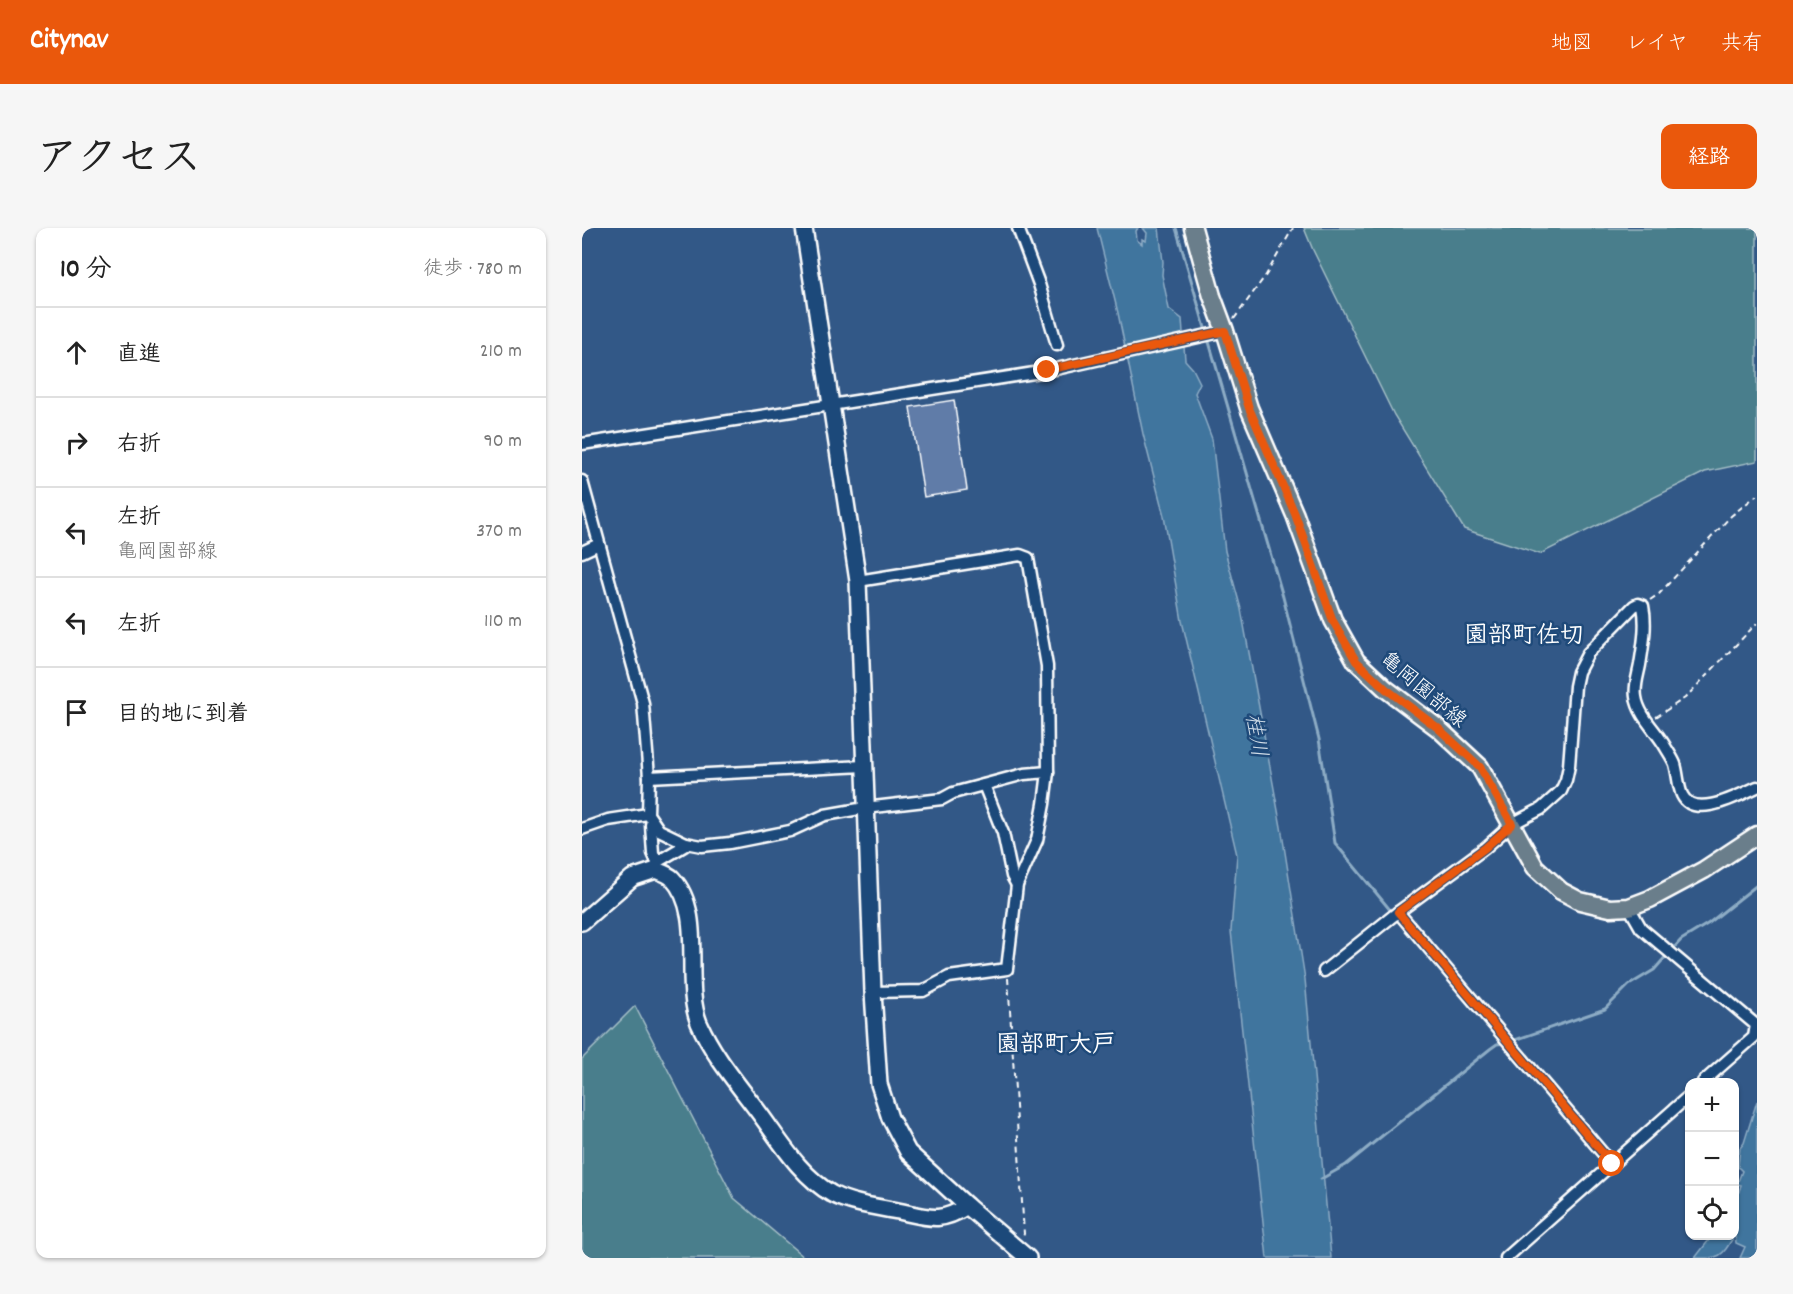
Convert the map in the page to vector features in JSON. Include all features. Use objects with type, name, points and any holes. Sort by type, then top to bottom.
[{"type":"main road","name":"亀岡園部線","points":[[1193,228],[1222,331],[1249,408],[1295,514],[1333,621],[1356,661],[1386,689],[1438,728],[1480,767],[1535,867],[1561,891],[1580,901],[1610,908],[1629,907],[1650,899],[1704,870],[1757,835]]},
{"type":"street","points":[[804,228],[858,581],[865,808],[879,1084],[890,1118],[908,1152],[1023,1254]]},
{"type":"street","points":[[1018,228],[1039,284],[1057,345]]},
{"type":"street","points":[[582,444],[1047,370],[1222,331]]},
{"type":"street","points":[[582,481],[643,703],[653,853],[656,866],[671,877],[683,896],[691,924],[693,997],[698,1020],[711,1049],[798,1165],[816,1183],[834,1195],[855,1202],[936,1219],[956,1213],[967,1206]]},
{"type":"street","points":[[582,552],[599,544]]},
{"type":"street","points":[[858,581],[1020,555],[1028,558],[1047,666],[1048,772],[1044,804],[1037,840],[1017,885],[1007,969],[949,977],[923,991],[873,992]]},
{"type":"street","points":[[1324,971],[1398,912],[1485,848],[1512,824],[1541,809],[1561,791],[1569,766],[1578,672],[1588,653],[1638,604],[1643,606],[1645,615],[1636,686],[1638,706],[1675,764],[1682,794],[1687,802],[1694,806],[1706,806],[1757,787]]},
{"type":"street","points":[[649,777],[864,766]]},
{"type":"street","points":[[650,818],[659,830],[686,843],[702,846],[730,843],[790,831],[825,815],[942,799],[953,793],[1024,774],[1048,772]]},
{"type":"street","points":[[984,785],[1003,833],[1012,876],[1017,885]]},
{"type":"street","points":[[582,829],[608,820],[650,818]]},
{"type":"street","points":[[582,922],[632,878],[656,866],[686,843]]},
{"type":"street","points":[[1629,907],[1641,928],[1756,1025],[1754,1037],[1709,1078]]},
{"type":"street","points":[[1398,912],[1612,1164]]},
{"type":"street","points":[[1506,1258],[1685,1099]]},
{"type":"path","points":[[1222,331],[1266,275],[1293,228]]},
{"type":"path","points":[[1643,606],[1659,594],[1731,516],[1757,495]]},
{"type":"path","points":[[1649,722],[1685,698],[1757,623]]},
{"type":"path","points":[[1007,969],[1024,1234],[1023,1254]]},
{"type":"green space","points":[[1304,228],[1757,228],[1757,461],[1705,472],[1540,554],[1464,529],[1394,415]]},
{"type":"green space","points":[[635,1006],[734,1198],[805,1258],[582,1258],[582,1059]]},
{"type":"water","name":"桂川","points":[[1097,228],[1138,228],[1137,240],[1142,244],[1142,239],[1146,241],[1147,233],[1143,228],[1159,228],[1163,262],[1162,275],[1169,309],[1182,319],[1185,360],[1200,383],[1195,393],[1212,439],[1225,551],[1241,609],[1281,827],[1305,979],[1331,1258],[1267,1258],[1231,931],[1237,855],[1182,621],[1164,516],[1143,434],[1118,313]]},
{"type":"water","points":[[1757,1101],[1757,1258],[1740,1258],[1745,1247],[1736,1243],[1736,1240],[1739,1240],[1741,1185],[1739,1179],[1742,1171],[1739,1168],[1739,1158],[1740,1148],[1744,1143]]},
{"type":"water","points":[[1709,1240],[1732,1240],[1723,1253],[1715,1257],[1695,1258]]},
{"type":"building","points":[[954,400],[967,490],[924,497],[910,407]]},
{"type":"waterway","points":[[1176,228],[1283,597],[1319,739],[1335,843],[1391,911]]},
{"type":"waterway","points":[[1672,950],[1681,940],[1709,923],[1757,885]]},
{"type":"waterway","points":[[1512,1041],[1605,1009],[1629,985],[1654,970],[1668,954]]},
{"type":"waterway","points":[[1321,1179],[1346,1165],[1490,1049],[1497,1044],[1505,1043]]},
{"type":"district","name":"園部町佐切","points":[[1524,634]]},
{"type":"district","name":"園部町大戸","points":[[1056,1043]]},
{"type":"route","points":[[1047,370],[1225,331],[1249,408],[1295,514],[1333,621],[1356,661],[1386,689],[1438,728],[1480,767],[1512,824],[1485,848],[1398,912],[1612,1164]]}]
